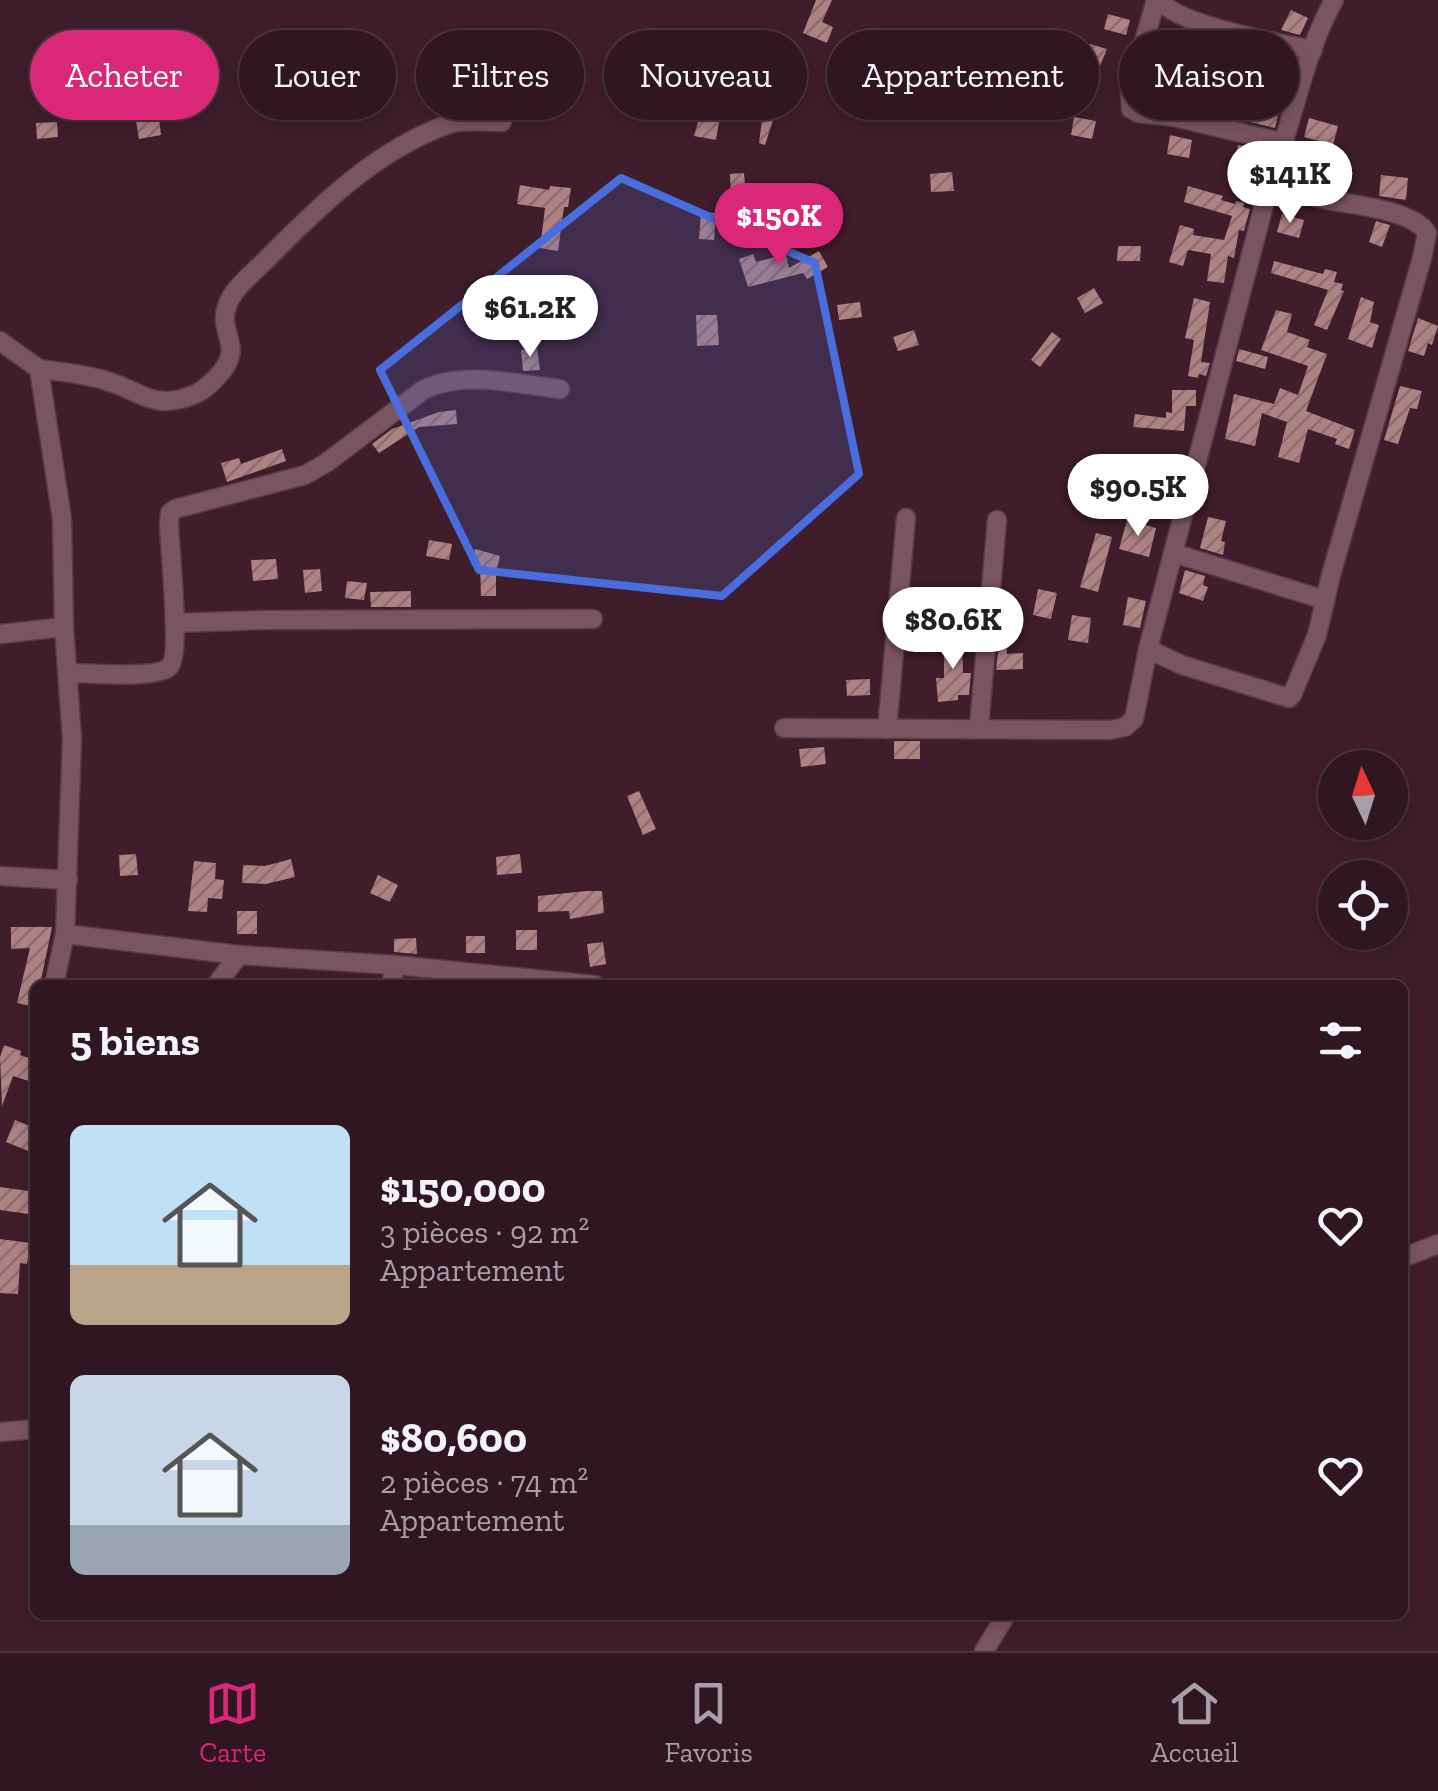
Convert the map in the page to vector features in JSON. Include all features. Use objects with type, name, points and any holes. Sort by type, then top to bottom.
[{"type":"street","points":[[1285,143],[1174,117],[1138,113],[1131,109],[1130,88],[1158,0],[1166,8],[1194,20],[1250,38],[1313,50]]},
{"type":"street","points":[[784,728],[1110,730],[1126,727],[1134,719],[1148,649],[1270,182],[1313,50],[1334,0]]},
{"type":"street","points":[[0,341],[39,369],[102,379],[152,400],[175,401],[198,394],[226,368],[232,354],[225,320],[227,306],[243,282],[324,200],[406,145],[440,128],[470,121],[502,122]]},
{"type":"street","points":[[1148,649],[1182,665],[1289,698],[1308,659],[1427,233],[1412,220],[1270,182]]},
{"type":"street","points":[[39,369],[61,506],[72,739],[65,934],[55,980]]},
{"type":"street","points":[[70,673],[152,672],[167,670],[173,664],[175,623],[169,522],[175,509],[315,470],[440,381],[464,379],[560,389]]},
{"type":"street","points":[[888,729],[906,518]]},
{"type":"street","points":[[979,727],[997,520]]},
{"type":"street","points":[[1173,553],[1324,600]]},
{"type":"street","points":[[175,623],[593,620]]},
{"type":"street","points":[[0,634],[64,628]]},
{"type":"street","points":[[0,876],[68,880]]},
{"type":"street","points":[[65,934],[239,956],[542,980]]},
{"type":"street","points":[[220,980],[239,956]]},
{"type":"street","points":[[392,980],[395,966]]},
{"type":"street","points":[[1408,1256],[1438,1244]]},
{"type":"street","points":[[0,1432],[30,1429]]},
{"type":"street","points":[[984,1651],[1003,1620]]},
{"type":"highlighted area","points":[[621,178],[815,263],[859,474],[722,596],[479,570],[380,370]]},
{"type":"building","points":[[816,0],[832,0],[822,22],[833,27],[827,30],[827,43],[804,30]]},
{"type":"building","points":[[1291,10],[1308,18],[1300,35],[1299,30],[1281,30]]},
{"type":"building","points":[[1108,14],[1130,20],[1127,30],[1119,33],[1104,29]]},
{"type":"building","points":[[1099,47],[1107,49],[1099,68]]},
{"type":"building","points":[[1309,118],[1338,126],[1333,145],[1304,137]]},
{"type":"building","points":[[159,120],[161,135],[139,139],[136,121]]},
{"type":"building","points":[[698,120],[719,122],[716,140],[694,136]]},
{"type":"building","points":[[762,120],[773,120],[765,145],[759,143]]},
{"type":"building","points":[[1074,120],[1096,121],[1092,139],[1071,135]]},
{"type":"building","points":[[1242,120],[1277,120],[1275,128]]},
{"type":"building","points":[[57,122],[58,137],[37,139],[36,123]]},
{"type":"building","points":[[1170,135],[1192,140],[1189,158],[1167,154]]},
{"type":"building","points":[[1238,145],[1262,150],[1258,166],[1235,162]]},
{"type":"building","points":[[952,172],[954,191],[931,192],[930,174]]},
{"type":"building","points":[[744,173],[746,197],[731,198],[730,174]]},
{"type":"building","points":[[1381,175],[1408,178],[1406,200],[1379,196]]},
{"type":"building","points":[[520,185],[549,190],[550,186],[571,188],[568,207],[564,207],[558,251],[540,248],[545,208],[517,204]]},
{"type":"building","points":[[1188,186],[1223,196],[1221,200],[1244,203],[1243,207],[1250,209],[1244,231],[1239,230],[1234,258],[1228,256],[1224,283],[1207,281],[1211,254],[1188,250],[1183,266],[1169,262],[1180,225],[1194,229],[1193,235],[1224,240],[1232,216],[1184,202]]},
{"type":"building","points":[[701,212],[716,213],[714,240],[699,239]]},
{"type":"building","points":[[1282,214],[1304,220],[1299,238],[1277,232]]},
{"type":"building","points":[[1376,221],[1390,225],[1382,247],[1369,242]]},
{"type":"building","points":[[1118,246],[1141,246],[1140,261],[1117,261]]},
{"type":"building","points":[[819,251],[828,267],[807,279],[803,273],[748,287],[739,259],[753,254],[756,262],[786,254],[789,268]]},
{"type":"building","points":[[1274,261],[1323,274],[1325,269],[1337,272],[1334,282],[1343,284],[1344,291],[1327,330],[1314,325],[1328,290],[1271,273]]},
{"type":"building","points":[[1094,288],[1103,303],[1085,313],[1077,298]]},
{"type":"building","points":[[1361,297],[1374,302],[1370,322],[1379,325],[1372,348],[1348,339]]},
{"type":"building","points":[[1194,298],[1210,302],[1201,362],[1210,363],[1206,376],[1199,374],[1198,378],[1188,376],[1194,340],[1185,338]]},
{"type":"building","points":[[860,302],[862,317],[839,320],[837,305]]},
{"type":"building","points":[[1276,310],[1292,314],[1287,332],[1310,340],[1307,347],[1327,354],[1306,411],[1355,430],[1349,449],[1335,444],[1337,439],[1308,429],[1299,463],[1278,457],[1287,422],[1262,413],[1255,446],[1225,439],[1234,394],[1274,404],[1280,388],[1298,395],[1308,366],[1261,350]]},
{"type":"building","points":[[696,315],[717,315],[719,345],[697,346]]},
{"type":"building","points":[[1418,318],[1438,326],[1424,356],[1408,351]]},
{"type":"building","points":[[914,330],[919,345],[898,351],[893,337]]},
{"type":"building","points":[[1052,332],[1061,339],[1040,367],[1031,360]]},
{"type":"building","points":[[537,348],[540,370],[523,371],[521,350]]},
{"type":"building","points":[[1239,349],[1268,357],[1265,369],[1236,361]]},
{"type":"building","points":[[1400,386],[1422,391],[1417,409],[1410,408],[1398,444],[1384,440]]},
{"type":"building","points":[[1172,390],[1196,390],[1196,406],[1186,406],[1184,431],[1133,427],[1135,414],[1166,418],[1166,412],[1172,413]]},
{"type":"building","points":[[456,410],[457,424],[419,427],[379,453],[372,444],[392,429]]},
{"type":"building","points":[[282,449],[286,461],[227,482],[221,463],[239,458],[241,464]]},
{"type":"building","points":[[1208,517],[1226,521],[1221,541],[1225,542],[1223,555],[1200,548]]},
{"type":"building","points":[[1127,520],[1156,528],[1149,557],[1119,549]]},
{"type":"building","points":[[1096,533],[1112,537],[1098,592],[1080,587]]},
{"type":"building","points":[[429,540],[452,544],[449,560],[426,556]]},
{"type":"building","points":[[475,549],[500,556],[496,596],[481,596],[480,565],[471,563]]},
{"type":"building","points":[[276,559],[278,579],[253,581],[251,560]]},
{"type":"building","points":[[320,569],[322,591],[305,593],[303,570]]},
{"type":"building","points":[[1185,570],[1205,576],[1203,585],[1208,587],[1203,601],[1179,593]]},
{"type":"building","points":[[347,581],[367,583],[364,600],[345,598]]},
{"type":"building","points":[[1038,589],[1057,593],[1051,619],[1033,615]]},
{"type":"building","points":[[411,591],[411,607],[371,607],[370,592]]},
{"type":"building","points":[[1128,597],[1146,601],[1140,628],[1123,625]]},
{"type":"building","points":[[1072,615],[1091,618],[1088,643],[1068,640]]},
{"type":"building","points":[[1006,633],[1007,654],[1023,653],[1023,669],[996,670],[1000,634]]},
{"type":"building","points":[[944,636],[962,636],[963,673],[971,673],[969,695],[938,702],[936,678],[944,678]]},
{"type":"building","points":[[870,679],[870,695],[847,696],[846,680]]},
{"type":"building","points":[[894,741],[920,741],[920,759],[894,759]]},
{"type":"building","points":[[824,747],[826,764],[801,767],[799,749]]},
{"type":"building","points":[[639,791],[656,829],[643,835],[627,796]]},
{"type":"building","points":[[136,854],[138,875],[120,876],[119,855]]},
{"type":"building","points":[[520,854],[522,873],[497,875],[496,857]]},
{"type":"building","points":[[291,859],[295,877],[266,884],[242,883],[243,865],[265,866]]},
{"type":"building","points":[[194,861],[216,863],[215,879],[224,880],[222,899],[208,898],[207,912],[188,911]]},
{"type":"building","points":[[378,875],[398,885],[390,902],[370,893]]},
{"type":"building","points":[[602,891],[604,913],[570,919],[569,911],[538,912],[538,896]]},
{"type":"building","points":[[237,911],[257,911],[257,934],[237,934]]},
{"type":"building","points":[[11,927],[52,927],[41,980],[30,980],[30,1006],[17,1003],[30,948],[11,949]]},
{"type":"building","points":[[516,930],[537,930],[537,950],[516,950]]},
{"type":"building","points":[[466,936],[485,936],[485,953],[466,953]]},
{"type":"building","points":[[416,938],[417,954],[394,952],[394,939]]},
{"type":"building","points":[[603,942],[606,964],[590,967],[587,944]]},
{"type":"building","points":[[4,1045],[30,1058],[30,1081],[13,1076],[2,1106],[0,1057]]},
{"type":"building","points":[[15,1120],[30,1126],[30,1152],[6,1142]]},
{"type":"building","points":[[0,1187],[30,1191],[30,1214],[0,1210]]},
{"type":"building","points":[[0,1239],[30,1243],[27,1264],[20,1263],[18,1294],[0,1293]]}]
